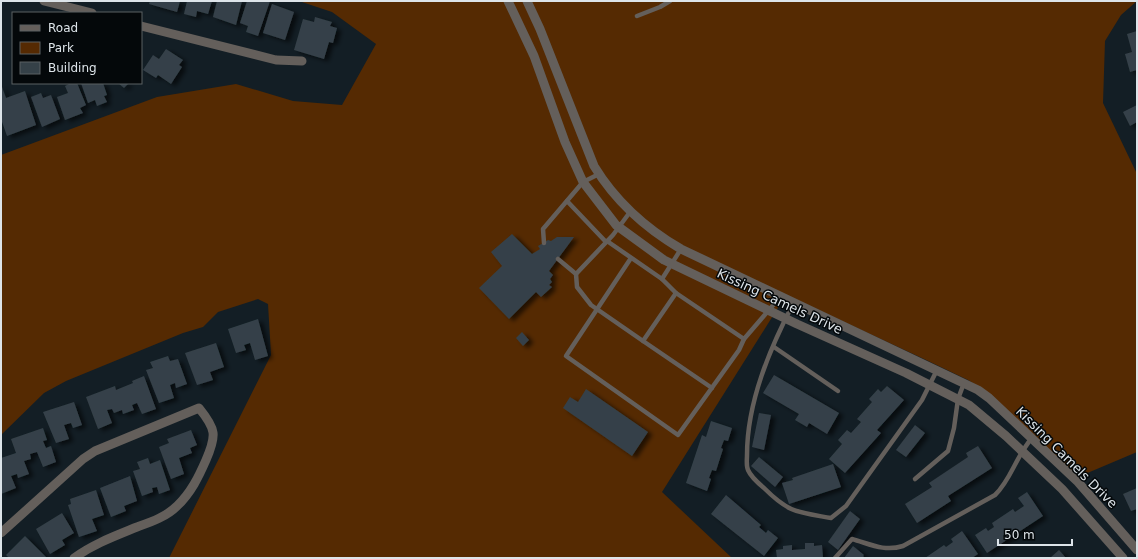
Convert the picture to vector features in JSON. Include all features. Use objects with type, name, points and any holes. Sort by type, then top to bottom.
[{"type":"street","points":[[44,1],[88,12]]},
{"type":"street","name":"Kissing Camels Drive","points":[[508,1],[534,56],[565,142],[583,182],[608,217],[619,228],[671,263],[785,319],[930,384],[958,399],[985,417],[1062,488],[1123,558]]},
{"type":"street","name":"Kissing Camels Drive","points":[[527,1],[540,29],[584,142],[599,174],[606,186],[630,212],[652,230],[681,249],[964,383],[989,398],[1100,505],[1137,550]]},
{"type":"street","points":[[142,26],[276,60],[302,61]]},
{"type":"street","points":[[1,533],[83,459],[94,451],[199,408],[211,422],[214,429],[213,439],[206,460],[192,488],[178,506],[167,514],[110,538],[74,558]]},
{"type":"lane","points":[[637,16],[660,8],[670,1]]},
{"type":"lane","points":[[544,243],[543,229],[583,182],[599,174]]},
{"type":"lane","points":[[568,201],[606,242],[662,279],[676,293],[744,339]]},
{"type":"lane","points":[[576,274],[619,228],[630,212]]},
{"type":"lane","points":[[662,279],[681,249]]},
{"type":"lane","points":[[631,258],[566,356],[678,435],[739,350],[744,339],[781,296]]},
{"type":"lane","points":[[558,259],[576,274],[577,287],[590,305],[712,388]]},
{"type":"lane","points":[[643,341],[676,293]]},
{"type":"lane","points":[[794,302],[785,319],[755,399],[747,442],[748,469],[753,478],[778,502],[793,511],[831,518],[846,506],[922,400],[937,370]]},
{"type":"lane","points":[[774,347],[838,391]]},
{"type":"lane","points":[[915,479],[948,451],[954,428],[958,399],[964,383]]},
{"type":"lane","points":[[835,558],[852,539],[883,549],[893,549],[903,546],[995,496],[1002,488],[1021,450],[1032,438]]},
{"type":"green space","points":[[299,1],[1137,1],[1121,15],[1105,41],[1103,103],[1137,174],[1137,452],[1078,477],[986,391],[968,380],[786,295],[662,492],[732,558],[169,558],[271,355],[268,304],[258,299],[218,312],[203,327],[183,333],[66,381],[44,393],[1,435],[1,155],[157,97],[236,84],[293,101],[342,105],[376,44],[332,12]]},
{"type":"building","points":[[150,1],[180,1],[177,12],[149,4]]},
{"type":"building","points":[[187,1],[212,1],[208,14],[197,11],[196,17],[184,14]]},
{"type":"building","points":[[217,1],[242,1],[236,25],[213,17]]},
{"type":"building","points":[[247,1],[270,1],[258,36],[246,32],[248,26],[240,23]]},
{"type":"building","points":[[272,4],[294,12],[285,40],[263,33]]},
{"type":"building","points":[[315,17],[332,22],[330,26],[337,28],[333,43],[329,42],[324,59],[294,50],[303,19],[314,22]]},
{"type":"building","points":[[1137,31],[1137,70],[1130,72],[1125,54],[1132,52],[1127,34]]},
{"type":"building","points":[[166,49],[183,60],[179,65],[182,67],[171,84],[158,75],[156,78],[143,70],[153,55],[159,59]]},
{"type":"building","points":[[1,84],[6,98],[25,91],[36,125],[7,136],[1,119]]},
{"type":"building","points":[[69,84],[77,84],[86,105],[80,108],[83,113],[65,120],[57,97],[68,93],[65,86]]},
{"type":"building","points":[[81,84],[103,84],[107,95],[104,96],[107,102],[97,106],[95,100],[88,103]]},
{"type":"building","points":[[119,84],[128,84],[124,88]]},
{"type":"building","points":[[41,93],[43,98],[51,95],[60,119],[42,127],[31,97]]},
{"type":"building","points":[[1137,105],[1137,122],[1130,126],[1123,112]]},
{"type":"building","points":[[512,234],[532,254],[540,249],[538,246],[548,240],[551,241],[557,237],[574,237],[549,271],[553,275],[550,279],[552,282],[549,285],[552,287],[541,297],[536,292],[509,319],[479,288],[502,266],[491,252]]},
{"type":"building","points":[[258,319],[268,356],[255,360],[250,343],[244,345],[246,350],[236,353],[228,329]]},
{"type":"building","points":[[522,332],[529,340],[523,346],[516,338]]},
{"type":"building","points":[[216,343],[224,367],[210,372],[213,380],[197,385],[185,353]]},
{"type":"building","points":[[168,356],[170,361],[178,359],[187,384],[176,388],[175,383],[170,385],[174,398],[159,403],[146,370],[153,368],[150,362]]},
{"type":"building","points":[[774,375],[839,413],[827,434],[809,423],[807,427],[795,420],[799,414],[763,393]]},
{"type":"building","points":[[144,376],[156,409],[142,414],[137,403],[132,405],[134,410],[123,414],[122,410],[114,413],[112,409],[107,410],[112,423],[98,429],[86,397],[115,386],[116,390],[133,383],[132,381]]},
{"type":"building","points":[[887,386],[904,400],[877,430],[881,433],[845,473],[829,459],[842,444],[838,440],[847,430],[851,433],[861,422],[857,419],[872,402],[869,399],[878,389],[881,392]]},
{"type":"building","points":[[586,389],[648,432],[632,456],[563,408],[570,397],[578,402]]},
{"type":"building","points":[[74,402],[82,425],[73,428],[71,423],[64,425],[69,439],[56,443],[43,412]]},
{"type":"building","points":[[759,413],[771,415],[764,450],[752,447]]},
{"type":"building","points":[[711,421],[732,428],[728,441],[724,440],[721,448],[723,449],[716,471],[712,470],[707,491],[686,483],[702,435],[706,437]]},
{"type":"building","points":[[915,425],[925,433],[906,457],[896,450]]},
{"type":"building","points":[[43,428],[47,440],[43,441],[46,448],[51,446],[56,462],[43,467],[37,452],[30,454],[31,459],[24,461],[29,474],[18,478],[17,474],[11,476],[16,488],[1,494],[1,458],[16,453],[11,439]]},
{"type":"building","points":[[191,430],[197,445],[190,448],[192,453],[179,458],[184,474],[171,479],[159,447],[169,443],[167,439]]},
{"type":"building","points":[[978,446],[992,468],[948,496],[951,501],[917,523],[905,504],[932,487],[929,483],[968,457],[966,453]]},
{"type":"building","points":[[759,457],[783,477],[775,487],[751,466]]},
{"type":"building","points":[[148,458],[150,464],[160,460],[170,490],[159,494],[157,487],[152,488],[153,492],[142,496],[133,471],[140,469],[137,462]]},
{"type":"building","points":[[833,464],[841,487],[789,504],[782,483]]},
{"type":"building","points":[[130,476],[137,501],[124,506],[126,511],[111,517],[100,488]]},
{"type":"building","points":[[1137,488],[1137,509],[1131,511],[1123,494]]},
{"type":"building","points":[[96,490],[104,515],[92,519],[97,531],[79,537],[68,505],[71,504],[70,499]]},
{"type":"building","points":[[1027,492],[1043,516],[987,553],[975,535],[986,528],[988,531],[994,527],[992,523],[1013,509],[1015,512],[1024,506],[1018,498]]},
{"type":"building","points":[[726,495],[761,525],[759,527],[766,533],[768,530],[778,538],[764,556],[711,514]]},
{"type":"building","points":[[850,511],[860,519],[838,550],[828,542]]},
{"type":"building","points":[[62,513],[74,533],[62,540],[65,545],[50,554],[36,529]]},
{"type":"building","points":[[962,531],[978,554],[972,558],[925,558],[944,545],[946,547],[953,542],[951,539]]},
{"type":"building","points":[[25,536],[47,558],[9,558],[6,555]]},
{"type":"building","points":[[805,543],[814,543],[814,546],[822,545],[823,558],[777,558],[776,550],[783,549],[783,546],[792,545],[792,550],[805,549]]},
{"type":"building","points":[[853,546],[864,555],[863,556],[865,558],[844,558]]},
{"type":"building","points":[[1059,550],[1066,558],[1050,558]]}]
